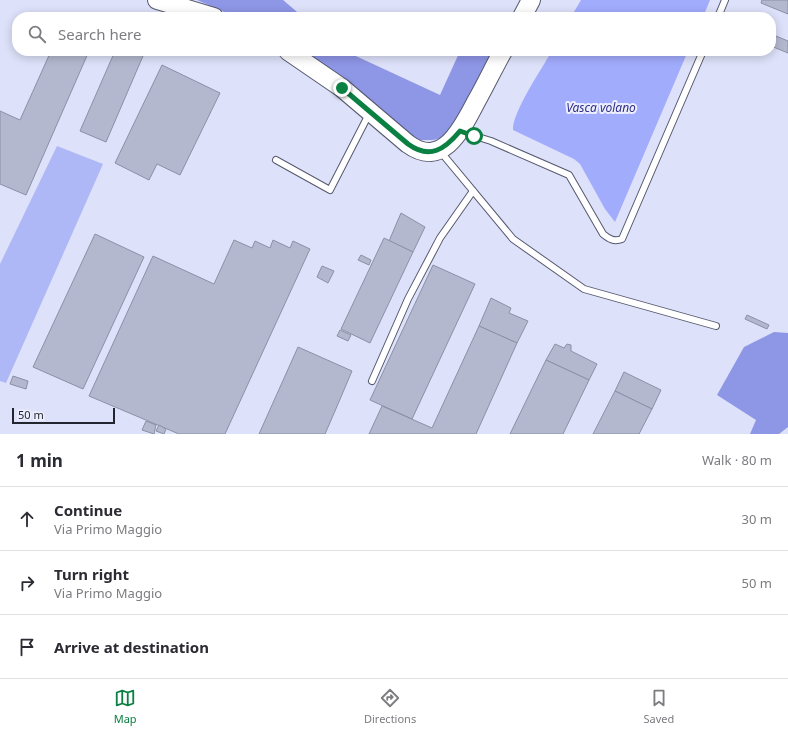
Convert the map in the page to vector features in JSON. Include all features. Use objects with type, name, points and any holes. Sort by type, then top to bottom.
[{"type":"street","points":[[157,0],[197,12]]},
{"type":"street","points":[[525,12],[531,0]]},
{"type":"street","points":[[296,56],[328,77],[414,148],[426,152],[439,150],[452,141],[460,131],[500,56]]},
{"type":"lane","points":[[720,12],[726,0]]},
{"type":"lane","points":[[460,131],[491,141],[569,175],[603,234],[608,239],[618,241],[622,239],[701,56]]},
{"type":"lane","points":[[276,160],[330,190],[371,111]]},
{"type":"lane","points":[[439,150],[513,239],[584,289],[716,326]]},
{"type":"lane","points":[[372,381],[408,299],[440,238],[473,191]]},
{"type":"shaded area","points":[[197,0],[283,0],[297,12],[225,12]]},
{"type":"shaded area","points":[[307,56],[356,56],[440,95],[458,56],[490,56],[459,120],[453,129],[444,137],[418,140]]},
{"type":"shaded area","points":[[57,146],[103,164],[6,383],[0,381],[0,264]]},
{"type":"shaded area","points":[[774,332],[788,333],[788,427],[779,434],[750,434],[756,420],[717,395],[744,347]]},
{"type":"water","points":[[581,0],[710,0],[705,12],[574,12]]},
{"type":"water","name":"Vasca volano","points":[[549,56],[686,56],[615,222],[605,209],[580,164],[574,159],[513,130],[517,113]]},
{"type":"building","points":[[762,0],[788,0],[788,14],[761,3]]},
{"type":"building","points":[[776,36],[788,41],[788,53],[776,48]]},
{"type":"building","points":[[49,56],[87,56],[26,195],[0,184],[0,111],[20,120]]},
{"type":"building","points":[[113,56],[143,56],[106,142],[80,131]]},
{"type":"building","points":[[162,65],[220,93],[180,175],[157,164],[149,180],[115,163]]},
{"type":"building","points":[[401,213],[425,227],[413,252],[389,241]]},
{"type":"building","points":[[95,234],[144,257],[83,389],[33,367]]},
{"type":"building","points":[[384,238],[413,252],[370,343],[341,329]]},
{"type":"building","points":[[234,240],[252,248],[255,241],[270,248],[273,240],[290,248],[293,241],[310,249],[225,434],[179,434],[89,396],[153,256],[214,284]]},
{"type":"building","points":[[361,255],[371,260],[369,265],[358,260]]},
{"type":"building","points":[[433,265],[475,284],[412,419],[370,400]]},
{"type":"building","points":[[322,266],[334,271],[328,283],[317,277]]},
{"type":"building","points":[[491,298],[511,308],[509,313],[528,321],[517,343],[479,326]]},
{"type":"building","points":[[747,315],[769,325],[767,329],[745,319]]},
{"type":"building","points":[[479,326],[517,343],[476,434],[369,434],[382,406],[432,428]]},
{"type":"building","points":[[340,330],[351,335],[348,341],[337,336]]},
{"type":"building","points":[[555,344],[564,348],[567,344],[571,345],[571,351],[597,364],[589,380],[546,360]]},
{"type":"building","points":[[298,347],[352,371],[325,434],[259,434]]},
{"type":"building","points":[[546,360],[589,380],[563,434],[510,434]]},
{"type":"building","points":[[624,372],[661,390],[652,409],[615,391]]},
{"type":"building","points":[[13,376],[28,381],[26,389],[10,384]]},
{"type":"building","points":[[615,391],[652,409],[639,434],[593,434]]},
{"type":"building","points":[[146,421],[156,425],[154,434],[142,430]]},
{"type":"building","points":[[159,425],[166,429],[164,434],[156,431]]},
{"type":"route","points":[[342,88],[371,111],[408,144],[420,151],[433,152],[439,150],[452,141],[460,131],[474,136]]}]
